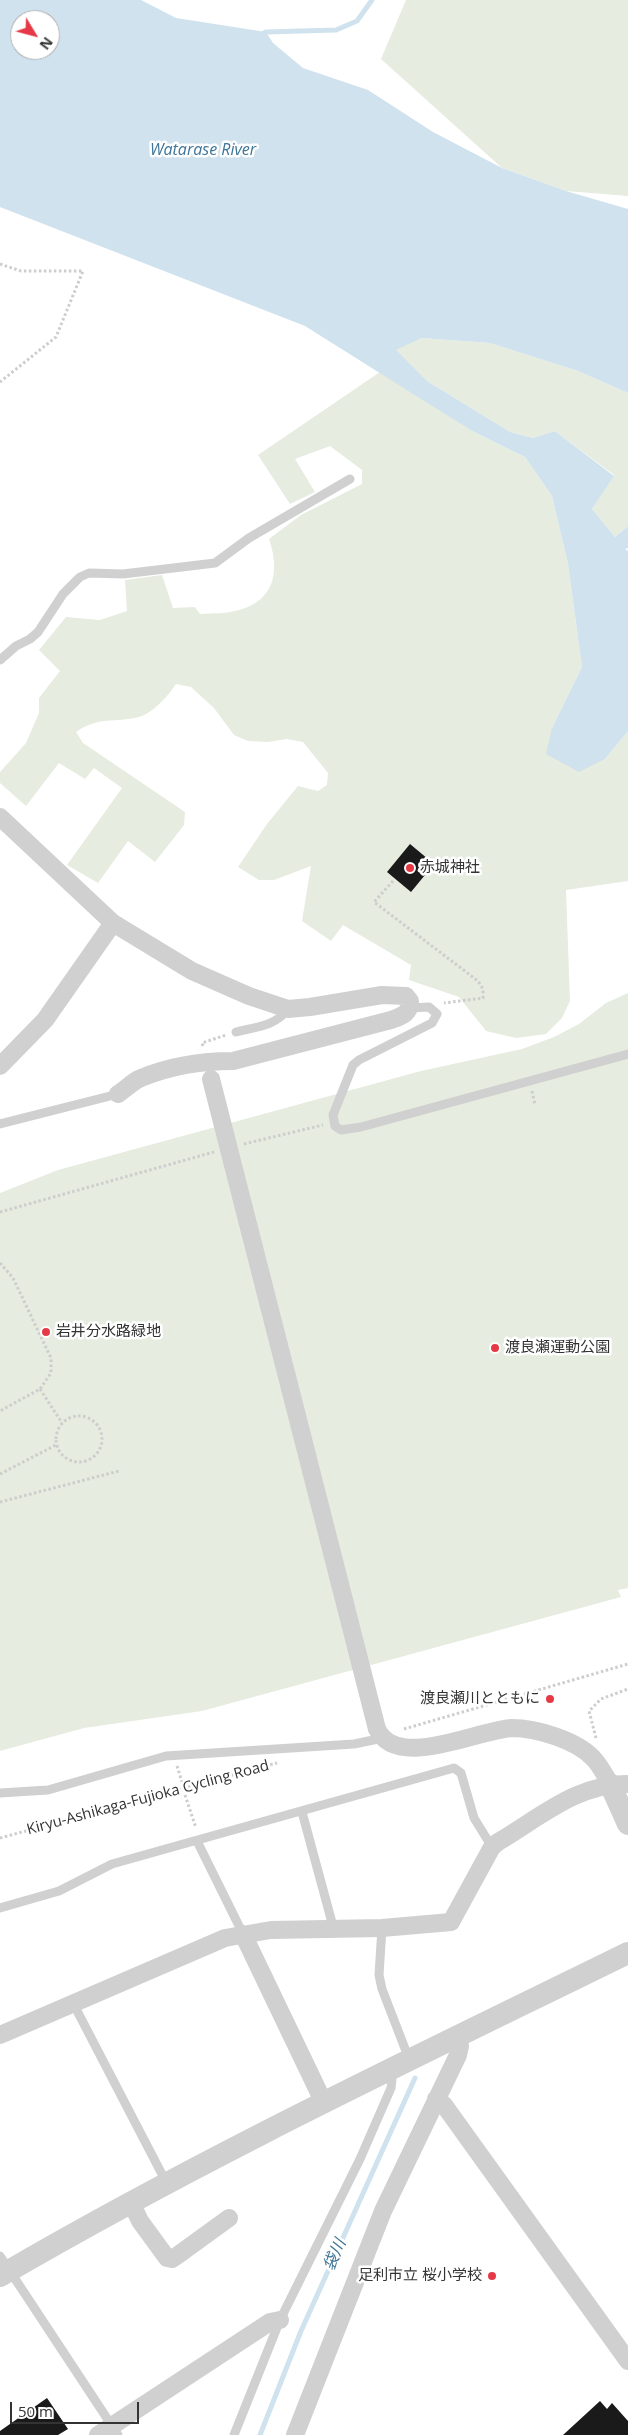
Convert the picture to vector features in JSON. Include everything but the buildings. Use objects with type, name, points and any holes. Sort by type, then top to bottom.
[{"type":"street","points":[[0,818],[113,923],[192,971],[249,996],[288,1009],[382,995],[406,996],[410,1001],[410,1008],[407,1013],[391,1020],[233,1061],[208,1061],[183,1065],[139,1079],[118,1094]]},
{"type":"street","points":[[0,1066],[45,1020],[113,923]]},
{"type":"street","points":[[208,1061],[385,1732],[394,1746],[404,1748],[427,1747],[501,1730],[534,1730],[555,1736],[593,1758],[619,1784],[628,1824]]},
{"type":"street","points":[[0,2036],[225,1938],[271,1930],[382,1928],[451,1922],[492,1847],[564,1800],[619,1784]]},
{"type":"street","points":[[242,1934],[323,2101]]},
{"type":"street","points":[[3,2267],[323,2101],[628,1953]]},
{"type":"street","points":[[295,2435],[383,2211],[458,2055],[460,2046],[456,2037]]},
{"type":"street","points":[[436,2100],[444,2105],[628,2361]]},
{"type":"street","points":[[131,2202],[140,2221],[167,2258],[172,2259],[229,2218]]},
{"type":"street","points":[[109,2432],[270,2322],[280,2320]]},
{"type":"lane","points":[[0,660],[16,646],[30,639],[38,632],[63,594],[80,577],[89,574],[123,574],[215,563],[250,538],[350,478]]},
{"type":"lane","points":[[410,1008],[429,1007],[437,1014],[432,1022],[359,1060],[353,1065],[333,1115],[335,1126],[341,1130],[349,1130],[628,1054]]},
{"type":"lane","points":[[236,1032],[271,1024],[283,1016],[288,1009]]},
{"type":"lane","points":[[0,1124],[118,1094]]},
{"type":"lane","points":[[0,1793],[48,1790],[166,1756],[354,1744],[385,1732]]},
{"type":"lane","points":[[0,1908],[59,1891],[112,1864],[454,1768],[461,1773],[474,1818],[492,1847]]},
{"type":"lane","points":[[302,1812],[334,1930]]},
{"type":"lane","points":[[197,1841],[242,1934]]},
{"type":"lane","points":[[382,1928],[379,1975],[382,1989],[409,2059]]},
{"type":"lane","points":[[73,2003],[166,2182]]},
{"type":"lane","points":[[234,2435],[280,2320],[368,2141],[391,2088],[392,2080],[387,2070]]},
{"type":"lane","points":[[3,2267],[109,2432]]},
{"type":"path","points":[[0,264],[21,271],[83,271],[56,337],[0,382]]},
{"type":"path","points":[[393,880],[374,902],[478,981],[483,989],[484,998],[429,1007]]},
{"type":"path","points":[[242,1145],[321,1125],[335,1126]]},
{"type":"path","points":[[0,1212],[222,1150]]},
{"type":"path","points":[[0,1263],[14,1278],[51,1358],[51,1373],[40,1390],[0,1411]]},
{"type":"path","points":[[40,1390],[62,1423]]},
{"type":"path","points":[[75,1416],[90,1418],[100,1430],[102,1445],[93,1457],[79,1462],[64,1458],[56,1445],[57,1429],[62,1423],[75,1416]]},
{"type":"path","points":[[0,1474],[56,1445]]},
{"type":"path","points":[[0,1502],[119,1471]]},
{"type":"path","points":[[385,1732],[628,1664]]},
{"type":"path","points":[[598,1744],[589,1711],[601,1699],[628,1689]]},
{"type":"path","name":"Kiryu-Ashikaga-Fujioka Cycling Road","points":[[0,1838],[280,1762]]},
{"type":"path","points":[[176,1764],[182,1782]]},
{"type":"path","points":[[185,1795],[197,1831]]},
{"type":"shaded area","points":[[406,0],[628,0],[628,196],[566,191],[502,168],[381,59]]},
{"type":"shaded area","points":[[422,338],[490,343],[578,371],[628,393],[628,526],[615,537],[592,509],[614,475],[555,431],[533,438],[510,432],[427,381],[395,350]]},
{"type":"shaded area","points":[[380,372],[472,431],[525,457],[552,496],[568,564],[582,667],[552,728],[605,759],[628,731],[628,881],[566,890],[570,1001],[562,1018],[546,1034],[516,1038],[486,1031],[459,997],[409,980],[411,965],[343,925],[331,941],[302,921],[311,866],[274,880],[259,880],[238,867],[267,824],[298,786],[318,791],[327,785],[328,773],[303,742],[287,739],[268,742],[248,741],[234,735],[214,708],[191,687],[176,684],[155,708],[139,717],[99,722],[76,732],[83,743],[185,812],[184,825],[155,862],[128,841],[98,883],[67,865],[122,788],[94,768],[85,779],[59,763],[26,806],[0,783],[0,772],[26,743],[39,713],[39,698],[60,671],[39,650],[66,617],[100,620],[127,611],[125,580],[162,575],[173,608],[195,607],[200,614],[225,613],[239,610],[251,605],[267,592],[272,583],[274,573],[274,562],[269,539],[301,515],[362,484],[362,470],[330,446],[295,459],[315,492],[290,504],[258,455]]},
{"type":"shaded area","points":[[628,993],[628,1588],[618,1590],[621,1597],[202,1711],[84,1728],[0,1751],[0,1193],[58,1170],[421,1071],[522,1049],[554,1037],[579,1024],[606,1003]]},
{"type":"water","name":"Watarase River","points":[[0,0],[141,0],[176,18],[266,32],[273,43],[303,68],[368,90],[433,132],[502,168],[566,191],[628,209],[628,393],[578,371],[490,343],[422,338],[396,350],[427,381],[510,432],[533,438],[555,431],[614,476],[592,509],[615,537],[628,526],[628,548],[625,549],[628,551],[628,731],[605,759],[579,772],[546,754],[552,728],[582,667],[568,564],[552,496],[525,457],[472,431],[305,326],[0,207]]},
{"type":"waterway","points":[[261,35],[266,32],[336,30],[357,21],[372,0]]},
{"type":"waterway","name":"袋川","points":[[260,2435],[301,2331],[415,2078]]},
{"type":"place","name":"赤城神社","points":[[410,868]]},
{"type":"place","name":"岩井分水路緑地","points":[[46,1332]]},
{"type":"place","name":"渡良瀬運動公園","points":[[495,1348]]},
{"type":"place","name":"渡良瀬川とともに","points":[[550,1699]]},
{"type":"place","name":"足利市立 桜小学校","points":[[492,2276]]}]
